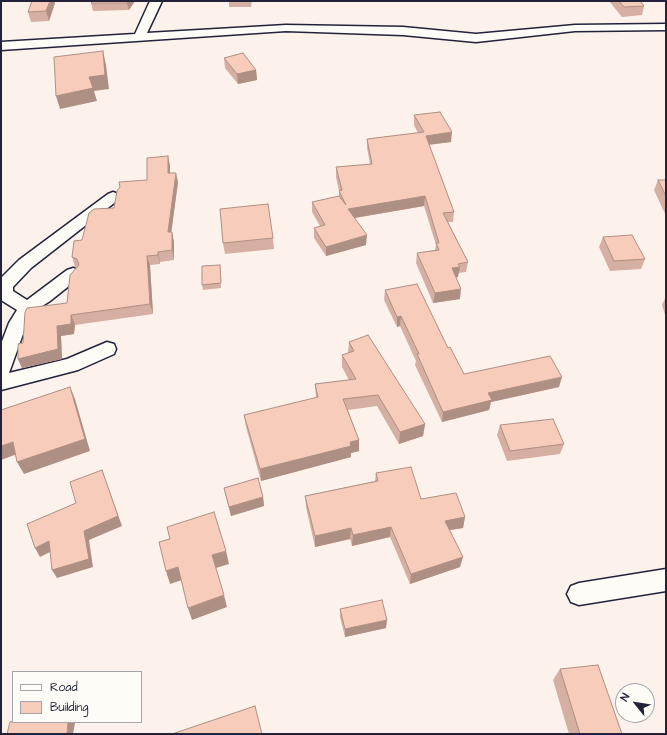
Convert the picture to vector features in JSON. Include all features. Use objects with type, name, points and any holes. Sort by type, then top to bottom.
[{"type":"street","points":[[139,38],[156,1]]},
{"type":"street","points":[[1,46],[286,28],[403,31],[476,38],[575,28],[666,27]]},
{"type":"street","points":[[27,308],[4,294],[4,285],[26,264],[113,197]]},
{"type":"street","points":[[1,370],[18,323],[27,308],[44,297],[73,274]]},
{"type":"street","points":[[1,383],[18,377],[71,365],[107,350]]},
{"type":"street","points":[[579,594],[666,580]]},
{"type":"building","points":[[32,1],[50,1],[46,11],[28,12]]},
{"type":"building","points":[[93,1],[128,1],[127,3],[91,3]]},
{"type":"building","points":[[619,1],[640,1],[644,6],[624,7]]},
{"type":"building","points":[[103,51],[105,75],[89,77],[93,88],[56,96],[54,57]]},
{"type":"building","points":[[243,53],[256,70],[237,74],[224,58]]},
{"type":"building","points":[[440,112],[452,132],[426,136],[454,212],[443,213],[468,262],[458,264],[460,267],[452,268],[461,289],[435,293],[417,253],[439,250],[436,243],[439,243],[425,196],[348,209],[367,235],[326,247],[314,228],[325,225],[312,202],[339,196],[346,205],[339,191],[342,190],[336,167],[372,164],[367,139],[424,132],[414,115]]},
{"type":"building","points":[[168,156],[168,173],[176,173],[168,232],[172,232],[172,250],[158,252],[158,255],[147,256],[150,304],[71,315],[71,324],[57,326],[58,349],[18,359],[18,344],[23,343],[25,312],[27,308],[67,303],[70,275],[79,265],[77,259],[72,257],[74,241],[82,240],[89,213],[94,209],[114,208],[117,191],[120,187],[119,182],[147,180],[147,158]]},
{"type":"building","points":[[658,180],[666,180],[666,196]]},
{"type":"building","points":[[268,204],[273,238],[223,243],[220,209]]},
{"type":"building","points":[[632,235],[645,259],[614,261],[603,237]]},
{"type":"building","points":[[220,265],[221,283],[202,285],[202,266]]},
{"type":"building","points":[[417,284],[448,348],[450,347],[464,374],[550,356],[562,377],[488,393],[492,400],[443,412],[417,354],[419,354],[401,316],[397,317],[385,290]]},
{"type":"building","points":[[368,335],[425,424],[400,432],[378,395],[343,399],[359,440],[350,442],[351,446],[260,469],[244,415],[318,397],[315,384],[356,379],[342,355],[354,351],[349,342]]},
{"type":"building","points":[[70,387],[85,439],[17,462],[13,442],[1,446],[1,410]]},
{"type":"building","points":[[553,419],[564,444],[510,451],[500,425]]},
{"type":"building","points":[[411,467],[421,499],[456,493],[465,517],[445,521],[463,557],[411,574],[391,527],[353,535],[351,528],[315,536],[305,496],[378,481],[376,473]]},
{"type":"building","points":[[102,470],[118,516],[84,531],[89,559],[52,570],[49,541],[35,548],[27,524],[76,503],[70,482]]},
{"type":"building","points":[[258,478],[263,497],[229,507],[224,488]]},
{"type":"building","points":[[214,512],[226,551],[212,555],[224,595],[188,608],[178,567],[166,571],[159,542],[170,539],[167,527]]},
{"type":"building","points":[[382,600],[387,620],[345,629],[340,609]]},
{"type":"building","points":[[598,665],[615,714],[615,723],[618,723],[622,734],[580,734],[560,669]]},
{"type":"building","points":[[255,706],[262,734],[172,734]]},
{"type":"building","points":[[10,722],[68,723],[67,734],[7,734]]}]
